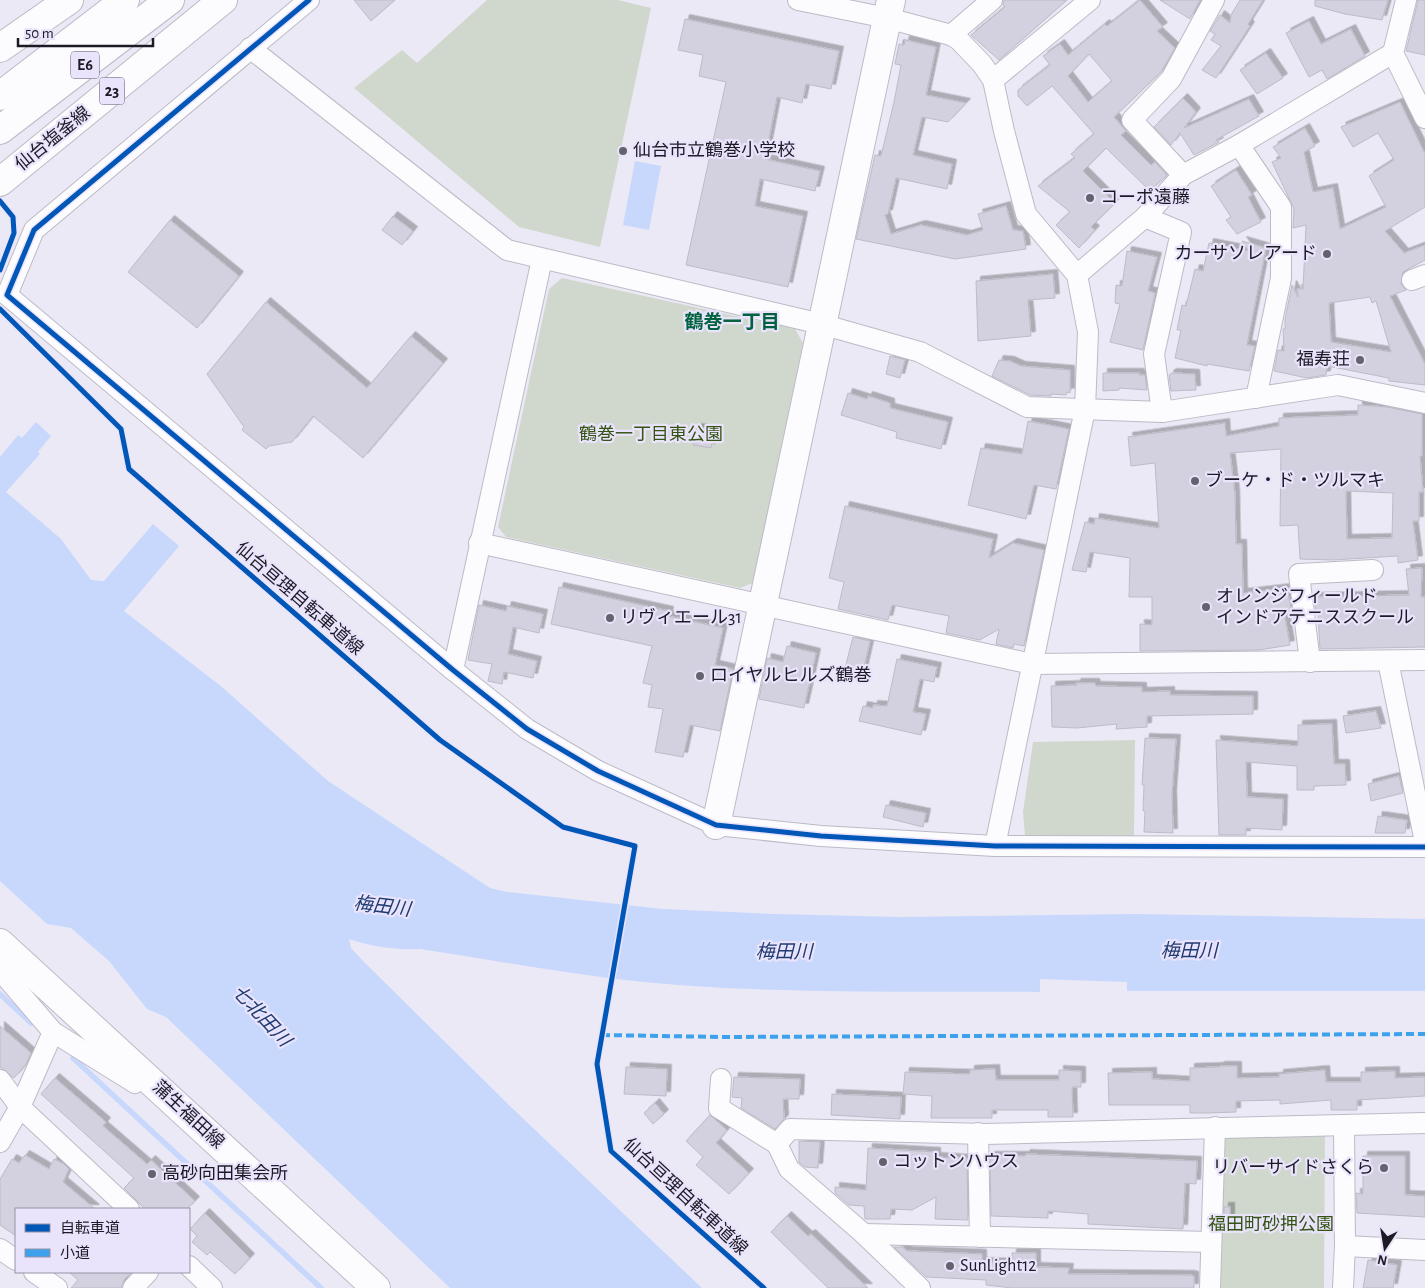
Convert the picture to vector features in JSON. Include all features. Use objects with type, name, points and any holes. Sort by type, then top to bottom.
[{"type":"main road","points":[[0,48],[69,0]]},
{"type":"main road","name":"E6","points":[[0,96],[125,0]]},
{"type":"main road","name":"E6","points":[[0,130],[170,0]]},
{"type":"main road","name":"仙台塩釜線","points":[[0,182],[223,0]]},
{"type":"main road","points":[[716,825],[889,9]]},
{"type":"main road","name":"蒲生福田線","points":[[0,943],[376,1288]]},
{"type":"street","points":[[309,0],[34,230],[7,295],[453,670],[527,729],[605,774],[716,825],[821,836],[995,846],[1425,847]]},
{"type":"street","points":[[798,0],[889,9],[952,35],[959,40],[982,64],[993,80],[1004,131],[1026,214],[1077,275],[1088,332],[1085,409],[995,846]]},
{"type":"street","points":[[952,35],[992,0]]},
{"type":"street","points":[[993,80],[1090,0]]},
{"type":"street","points":[[1183,175],[1132,120],[1171,79],[1214,0]]},
{"type":"street","points":[[1406,0],[1393,53],[1424,116]]},
{"type":"street","points":[[250,48],[507,250],[821,324],[920,352],[1027,407],[1162,412],[1338,386],[1425,403]]},
{"type":"street","points":[[1077,275],[1144,217],[1183,175],[1239,145],[1393,53]]},
{"type":"street","points":[[1239,145],[1281,207],[1281,278],[1256,398]]},
{"type":"street","points":[[1144,217],[1181,232],[1154,354],[1162,412]]},
{"type":"street","points":[[453,670],[542,259]]},
{"type":"street","points":[[479,543],[1032,664],[1425,660]]},
{"type":"street","points":[[1310,662],[1299,574],[1373,570]]},
{"type":"street","points":[[1388,661],[1425,842]]},
{"type":"street","points":[[0,970],[52,1032],[135,1083],[144,1075]]},
{"type":"street","points":[[0,1142],[20,1107],[52,1032]]},
{"type":"street","points":[[721,1078],[719,1108],[777,1144],[789,1169],[864,1234],[920,1288]]},
{"type":"street","points":[[0,1080],[20,1107],[128,1208]]},
{"type":"street","points":[[777,1144],[790,1129],[978,1134],[1425,1123]]},
{"type":"street","points":[[1343,1288],[1345,1246],[1344,1125]]},
{"type":"street","points":[[1210,1288],[1215,1127]]},
{"type":"street","points":[[978,1134],[980,1237]]},
{"type":"street","points":[[864,1234],[1211,1242]]},
{"type":"street","points":[[1345,1246],[1425,1250]]},
{"type":"street","points":[[0,1249],[15,1259]]},
{"type":"street","points":[[190,1267],[212,1288]]},
{"type":"street","points":[[35,1273],[57,1288]]},
{"type":"street","points":[[133,1288],[147,1273]]},
{"type":"green space","points":[[487,0],[618,0],[651,8],[600,247],[519,227],[354,88],[402,50],[417,63]]},
{"type":"green space","name":"鶴巻一丁目東公園","points":[[562,278],[795,329],[803,343],[753,583],[740,588],[506,537],[498,527],[549,289]]},
{"type":"green space","points":[[1135,740],[1134,836],[1025,836],[1023,812],[1033,742]]},
{"type":"green space","name":"福田町砂押公園","points":[[1325,1132],[1324,1288],[1215,1288],[1220,1134]]},
{"type":"water","points":[[635,161],[661,166],[649,230],[623,225]]},
{"type":"water","points":[[36,422],[51,436],[38,452],[40,454],[6,492],[61,539],[91,580],[104,581],[153,524],[179,546],[124,611],[222,687],[328,781],[490,888],[507,892],[663,909],[775,914],[899,917],[1134,914],[1425,919],[1425,991],[1127,991],[1127,982],[1040,979],[1040,992],[814,991],[724,988],[614,979],[420,949],[384,947],[349,939],[351,948],[362,960],[514,1110],[702,1288],[450,1288],[166,1017],[147,1009],[109,961],[71,928],[47,924],[0,881],[0,457],[18,435],[22,438]]},
{"type":"building","points":[[354,0],[395,0],[371,21]]},
{"type":"building","points":[[1004,0],[1067,0],[999,60],[971,35],[1005,7],[1003,5]]},
{"type":"building","points":[[1140,0],[1163,27],[1157,31],[1175,48],[1161,72],[1114,117],[1126,131],[1121,135],[1151,165],[1155,162],[1167,175],[1150,191],[1106,148],[1083,171],[1115,203],[1091,227],[1095,230],[1079,248],[1056,225],[1070,212],[1038,186],[1075,158],[1071,154],[1094,134],[1052,86],[1027,106],[1018,96],[1018,90],[1050,65],[1043,56],[1060,44],[1068,55],[1105,24],[1107,26]],"holes":[[[1089,54],[1112,81],[1088,102],[1068,76]]]},
{"type":"building","points":[[1160,0],[1200,0],[1190,19]]},
{"type":"building","points":[[1240,0],[1263,0],[1248,24],[1250,26],[1216,78],[1202,70],[1221,46],[1211,40],[1215,34],[1210,31],[1220,15],[1230,23],[1231,15]]},
{"type":"building","points":[[1315,0],[1388,0],[1382,20],[1345,14],[1315,6]]},
{"type":"building","points":[[1418,0],[1425,0],[1425,55],[1406,51]]},
{"type":"building","points":[[685,19],[839,51],[831,89],[806,84],[802,103],[777,97],[765,159],[820,171],[815,191],[760,179],[755,206],[803,216],[788,287],[686,265],[726,82],[699,76],[703,55],[678,50]]},
{"type":"building","points":[[1309,21],[1321,44],[1351,29],[1365,56],[1327,79],[1322,70],[1309,77],[1286,33]]},
{"type":"building","points":[[905,40],[936,47],[926,95],[966,103],[948,122],[922,117],[913,155],[952,164],[947,189],[896,178],[888,214],[885,215],[891,234],[921,225],[967,235],[983,230],[978,214],[1006,206],[1013,230],[1023,231],[1026,249],[955,259],[856,239],[875,155],[881,156],[894,102],[901,65],[895,64],[899,44],[904,45]]},
{"type":"building","points":[[1266,53],[1283,78],[1257,94],[1240,70]]},
{"type":"building","points":[[1183,98],[1196,112],[1184,128],[1249,99],[1259,116],[1216,140],[1219,142],[1194,155],[1180,133],[1171,145],[1154,127]]},
{"type":"building","points":[[1400,102],[1425,154],[1425,207],[1385,231],[1404,253],[1425,245],[1425,260],[1403,272],[1401,284],[1406,290],[1390,296],[1425,364],[1425,385],[1389,381],[1389,378],[1327,366],[1326,375],[1307,378],[1274,371],[1278,350],[1284,351],[1283,329],[1285,329],[1285,319],[1292,285],[1298,297],[1297,289],[1303,289],[1306,225],[1293,228],[1294,209],[1272,162],[1281,158],[1273,147],[1305,128],[1315,146],[1304,152],[1313,192],[1333,188],[1340,229],[1386,207],[1369,176],[1394,160],[1378,133],[1353,147],[1341,127]],"holes":[[[1370,297],[1372,303],[1376,301],[1391,352],[1331,342],[1329,303]]]},
{"type":"building","points":[[1236,170],[1252,195],[1248,197],[1261,222],[1237,234],[1226,220],[1231,217],[1211,186]]},
{"type":"building","points":[[393,216],[413,231],[402,245],[382,230]]},
{"type":"building","points":[[170,220],[239,276],[197,328],[128,272]]},
{"type":"building","points":[[1242,241],[1266,248],[1247,345],[1255,346],[1249,371],[1207,364],[1207,366],[1175,358],[1181,330],[1177,330],[1182,305],[1186,306],[1195,269],[1203,271],[1209,243],[1249,251]]},
{"type":"building","points":[[1127,251],[1157,257],[1148,291],[1155,293],[1143,350],[1110,342],[1120,304],[1115,303],[1116,285],[1122,286]]},
{"type":"building","points":[[1053,274],[1055,298],[1028,300],[1031,336],[978,341],[976,281]]},
{"type":"building","points":[[266,302],[367,388],[411,336],[443,363],[363,458],[313,416],[292,442],[269,446],[266,449],[242,430],[244,427],[207,374]]},
{"type":"building","points":[[890,356],[905,360],[900,378],[886,374]]},
{"type":"building","points":[[999,360],[1010,361],[1021,366],[1070,370],[1070,393],[1067,392],[1066,395],[1051,394],[1051,396],[1030,395],[992,376]]},
{"type":"building","points":[[1103,373],[1140,373],[1139,375],[1145,375],[1147,390],[1119,388],[1119,390],[1103,391]]},
{"type":"building","points":[[1172,373],[1195,374],[1196,390],[1171,391],[1169,375]]},
{"type":"building","points":[[848,393],[867,399],[868,396],[890,403],[890,408],[948,422],[941,449],[896,438],[897,432],[841,415]]},
{"type":"building","points":[[1358,405],[1387,407],[1422,414],[1422,456],[1420,456],[1423,492],[1419,492],[1419,521],[1413,521],[1418,560],[1398,563],[1398,556],[1333,560],[1300,559],[1298,525],[1280,526],[1281,449],[1230,453],[1235,494],[1236,544],[1242,544],[1243,593],[1287,588],[1292,613],[1284,612],[1290,645],[1259,650],[1140,651],[1140,624],[1152,625],[1152,597],[1129,597],[1130,558],[1090,552],[1086,572],[1072,570],[1085,522],[1094,524],[1095,518],[1159,528],[1155,463],[1131,466],[1128,437],[1225,423],[1226,436],[1279,426],[1279,418],[1358,415]],"holes":[[[1346,491],[1393,493],[1392,538],[1347,539]]]},
{"type":"building","points":[[1028,421],[1069,429],[1056,489],[1034,485],[1026,519],[968,505],[981,448],[1022,454]]},
{"type":"building","points":[[697,428],[715,431],[711,448],[693,445]]},
{"type":"building","points":[[845,506],[993,539],[989,558],[1013,543],[1044,550],[1024,646],[1014,644],[1013,648],[996,644],[999,629],[980,640],[946,633],[949,616],[892,605],[888,620],[838,609],[844,582],[829,578]]},
{"type":"building","points":[[1422,568],[1421,597],[1425,597],[1425,647],[1320,649],[1318,613],[1316,613],[1314,597],[1409,595],[1406,569]]},
{"type":"building","points":[[559,587],[669,611],[668,616],[723,628],[715,665],[733,669],[720,731],[690,725],[683,757],[655,752],[663,709],[648,707],[652,685],[643,683],[652,646],[551,624]]},
{"type":"building","points":[[479,605],[506,611],[507,606],[543,614],[539,633],[513,627],[508,654],[537,661],[533,678],[504,672],[502,684],[488,681],[492,664],[468,660]]},
{"type":"building","points":[[853,637],[870,641],[862,676],[844,672]]},
{"type":"building","points":[[787,646],[816,653],[804,708],[759,699],[767,658],[783,662]]},
{"type":"building","points":[[897,659],[937,667],[934,682],[920,679],[913,712],[926,714],[921,735],[859,721],[863,706],[873,708],[873,705],[887,706]]},
{"type":"building","points":[[1076,683],[1095,683],[1096,686],[1142,687],[1142,692],[1170,691],[1170,695],[1253,696],[1253,714],[1147,716],[1147,727],[1116,729],[1117,724],[1077,728],[1052,727],[1051,686],[1077,685]]},
{"type":"building","points":[[1376,711],[1381,728],[1346,733],[1343,716]]},
{"type":"building","points":[[1332,724],[1334,764],[1345,764],[1346,785],[1314,786],[1314,790],[1297,790],[1297,766],[1246,762],[1247,797],[1283,799],[1282,830],[1246,828],[1246,835],[1219,835],[1216,740],[1298,746],[1298,725]]},
{"type":"building","points":[[1145,738],[1176,739],[1172,794],[1173,833],[1144,832],[1144,785],[1142,785]]},
{"type":"building","points":[[1399,776],[1403,793],[1371,801],[1368,784]]},
{"type":"building","points":[[886,805],[926,813],[923,827],[883,817]]},
{"type":"building","points":[[1378,816],[1407,820],[1405,833],[1375,833]]},
{"type":"building","points":[[0,1026],[31,1053],[26,1064],[14,1078],[0,1067]]},
{"type":"building","points":[[1237,1066],[1237,1078],[1279,1077],[1279,1074],[1325,1070],[1326,1082],[1361,1082],[1361,1072],[1395,1071],[1395,1078],[1425,1077],[1425,1096],[1357,1100],[1357,1110],[1331,1110],[1331,1100],[1280,1104],[1280,1100],[1236,1101],[1236,1112],[1207,1113],[1190,1113],[1190,1105],[1109,1105],[1108,1073],[1152,1072],[1152,1079],[1190,1081],[1190,1068]]},
{"type":"building","points":[[626,1067],[667,1069],[666,1096],[624,1094]]},
{"type":"building","points":[[995,1069],[996,1080],[1059,1080],[1059,1070],[1081,1071],[1081,1087],[1072,1087],[1073,1117],[1048,1117],[1048,1110],[992,1110],[992,1118],[931,1118],[932,1096],[903,1094],[905,1072],[970,1074],[970,1070]]},
{"type":"building","points":[[734,1077],[800,1079],[799,1099],[783,1099],[784,1119],[775,1129],[741,1108],[742,1098],[732,1097]]},
{"type":"building","points":[[55,1078],[106,1122],[103,1126],[147,1164],[151,1160],[195,1201],[188,1208],[144,1208],[124,1188],[134,1178],[41,1094]]},
{"type":"building","points":[[832,1094],[901,1097],[900,1119],[831,1115]]},
{"type":"building","points":[[655,1103],[664,1114],[653,1124],[644,1113]]},
{"type":"building","points":[[710,1115],[727,1130],[716,1143],[749,1173],[729,1194],[696,1165],[703,1157],[686,1141]]},
{"type":"building","points":[[799,1141],[820,1142],[818,1168],[805,1167],[799,1162]]},
{"type":"building","points":[[868,1148],[936,1152],[936,1157],[967,1159],[968,1220],[935,1219],[936,1197],[912,1210],[891,1209],[890,1219],[865,1219],[864,1206],[849,1205],[835,1193],[835,1187],[866,1190]]},
{"type":"building","points":[[1026,1154],[1197,1161],[1196,1184],[1185,1183],[1183,1229],[1088,1224],[1088,1214],[1048,1211],[1048,1218],[991,1216],[990,1156],[1025,1156]]},
{"type":"building","points":[[25,1155],[49,1169],[54,1159],[64,1164],[69,1169],[63,1182],[94,1208],[15,1208],[15,1235],[0,1225],[0,1179],[12,1159],[19,1163]]},
{"type":"building","points":[[1363,1156],[1405,1156],[1405,1195],[1425,1196],[1425,1217],[1357,1213],[1356,1193],[1363,1194]]},
{"type":"building","points":[[1224,1207],[1230,1207],[1230,1227],[1224,1227]]},
{"type":"building","points":[[205,1213],[250,1258],[235,1274],[210,1252],[207,1255],[192,1242],[197,1236],[190,1229]]},
{"type":"building","points":[[787,1216],[808,1236],[811,1234],[868,1288],[828,1288],[771,1232]]},
{"type":"building","points":[[894,1247],[902,1247],[907,1251],[982,1254],[982,1262],[1012,1263],[1012,1253],[1036,1253],[1036,1267],[1069,1268],[1068,1274],[1190,1275],[1194,1276],[1194,1288],[1012,1288],[986,1285],[986,1280],[926,1277]]},
{"type":"building","points":[[1368,1260],[1397,1265],[1393,1288],[1363,1288]]},
{"type":"building","points":[[70,1273],[131,1273],[124,1280],[121,1288],[71,1288],[78,1280]]},
{"type":"waterway","points":[[0,994],[31,1023]]},
{"type":"waterway","points":[[73,1058],[321,1288]]},
{"type":"marked path","points":[[602,1035],[722,1037],[1425,1034]]},
{"type":"cycle path","points":[[309,0],[34,230],[7,295],[453,670],[527,729],[598,771],[716,825],[821,836],[995,846],[1425,847]]},
{"type":"cycle path","points":[[0,201],[13,217],[14,233],[0,270]]},
{"type":"cycle path","name":"仙台亘理自転車道線","points":[[0,309],[121,429],[129,469],[440,740],[563,827],[635,846],[597,1064],[611,1151],[764,1288]]},
{"type":"place","name":"仙台市立鶴巻小学校","points":[[623,151]]},
{"type":"place","name":"コーポ遠藤","points":[[1090,198]]},
{"type":"place","name":"カーサソレアード","points":[[1327,254]]},
{"type":"place","name":"福寿荘","points":[[1360,360]]},
{"type":"place","name":"ブーケ・ド・ツルマキ","points":[[1195,481]]},
{"type":"place","name":"オレンジフィールド インドアテニススクール","points":[[1206,607]]},
{"type":"place","name":"リヴィエール31","points":[[610,618]]},
{"type":"place","name":"ロイヤルヒルズ鶴巻","points":[[700,676]]},
{"type":"place","name":"コットンハウス","points":[[883,1162]]},
{"type":"place","name":"リバーサイドさくら","points":[[1384,1168]]},
{"type":"place","name":"高砂向田集会所","points":[[152,1174]]},
{"type":"place","name":"SunLight12","points":[[950,1266]]},
{"type":"district","name":"鶴巻一丁目","points":[[732,322]]},
{"type":"water label","name":"梅田川","points":[[382,907]]},
{"type":"water label","name":"梅田川","points":[[1189,951]]},
{"type":"water label","name":"梅田川","points":[[784,952]]},
{"type":"water label","name":"七北田川","points":[[261,1016]]}]
